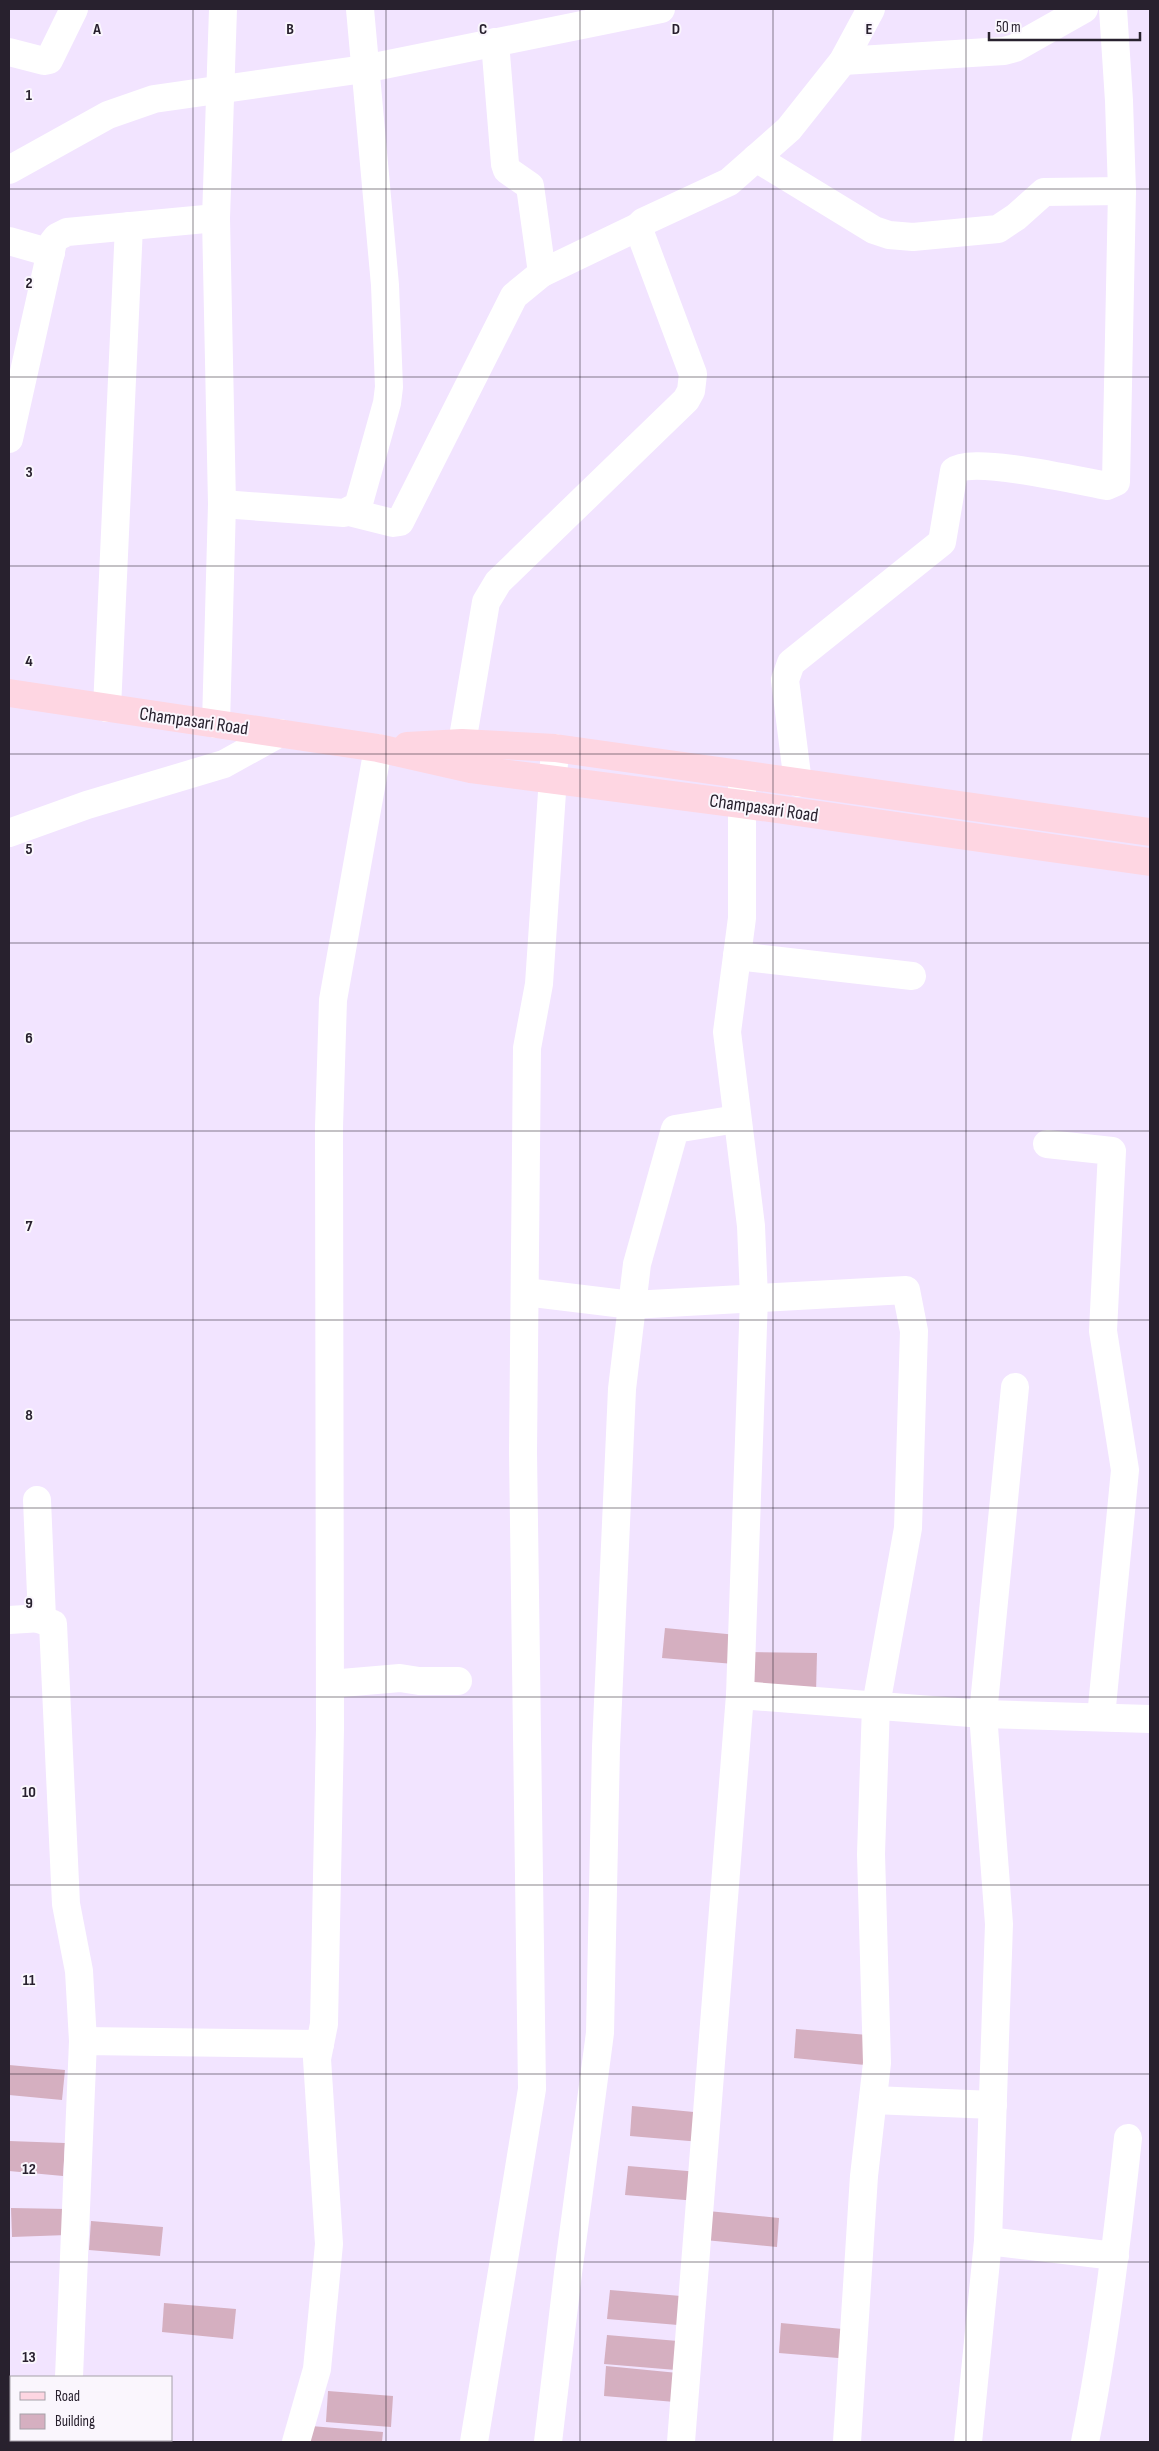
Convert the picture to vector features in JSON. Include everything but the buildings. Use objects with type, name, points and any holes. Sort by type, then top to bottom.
[{"type":"main road","name":"Champasari Road","points":[[9,694],[280,732],[378,748],[464,767],[552,780],[741,804],[1150,862]]},
{"type":"main road","name":"Champasari Road","points":[[378,748],[462,743],[555,748],[742,776],[1150,832]]},
{"type":"street","points":[[9,52],[44,61],[49,60],[74,9]]},
{"type":"street","points":[[216,724],[222,504],[216,218],[222,88],[223,9]]},
{"type":"street","points":[[222,504],[344,514],[359,503],[389,395],[385,285],[360,9]]},
{"type":"street","points":[[349,512],[393,522],[402,520],[431,458],[514,296],[542,273],[638,227],[643,222],[729,182],[789,129],[843,61],[871,9]]},
{"type":"street","points":[[843,61],[1004,51],[1015,48],[1084,9]]},
{"type":"street","points":[[798,783],[785,680],[791,663],[942,542],[954,471],[960,467],[989,466],[1107,486],[1116,482],[1122,191],[1113,9]]},
{"type":"street","points":[[9,170],[115,112],[154,99],[364,69],[646,10]]},
{"type":"street","points":[[495,42],[505,164],[507,170],[530,186],[542,273]]},
{"type":"street","points":[[756,158],[874,230],[889,235],[913,237],[998,229],[1016,217],[1044,192],[1122,191]]},
{"type":"street","points":[[9,438],[53,242],[57,237],[66,232],[216,218]]},
{"type":"street","points":[[107,708],[129,226]]},
{"type":"street","points":[[462,743],[486,602],[490,593],[498,582],[686,400],[692,391],[694,374],[638,227]]},
{"type":"street","points":[[9,242],[51,253]]},
{"type":"street","points":[[9,833],[87,805],[224,764],[280,732]]},
{"type":"street","points":[[296,2442],[317,2370],[329,2244],[317,2059],[324,2024],[330,1684],[329,1127],[333,1000],[378,748]]},
{"type":"street","points":[[474,2442],[532,2089],[523,1452],[527,1048],[539,984],[555,748]]},
{"type":"street","points":[[681,2442],[740,1695],[754,1298],[751,1226],[727,1032],[742,918],[742,776]]},
{"type":"street","points":[[737,956],[912,976]]},
{"type":"street","points":[[548,2442],[600,2033],[607,1737],[622,1389],[637,1264],[675,1129],[737,1119]]},
{"type":"street","points":[[1047,1144],[1112,1151],[1103,1331],[1125,1470],[1101,1717]]},
{"type":"street","points":[[524,1292],[632,1305],[906,1290],[914,1331],[908,1528],[876,1705],[871,1854],[877,2063],[864,2176],[847,2442]]},
{"type":"street","points":[[968,2442],[988,2241],[999,1924],[983,1714],[1015,1387]]},
{"type":"street","points":[[9,1620],[42,1618],[37,1500]]},
{"type":"street","points":[[36,1618],[53,1624],[66,1904],[79,1971],[83,2041],[69,2376]]},
{"type":"street","points":[[330,1684],[400,1678],[419,1681],[458,1681]]},
{"type":"street","points":[[740,1695],[983,1714],[1150,1719]]},
{"type":"street","points":[[83,2041],[320,2044]]},
{"type":"street","points":[[873,2100],[993,2105]]},
{"type":"street","points":[[1084,2442],[1097,2383],[1115,2256],[1128,2138]]},
{"type":"street","points":[[988,2241],[1115,2256]]}]
